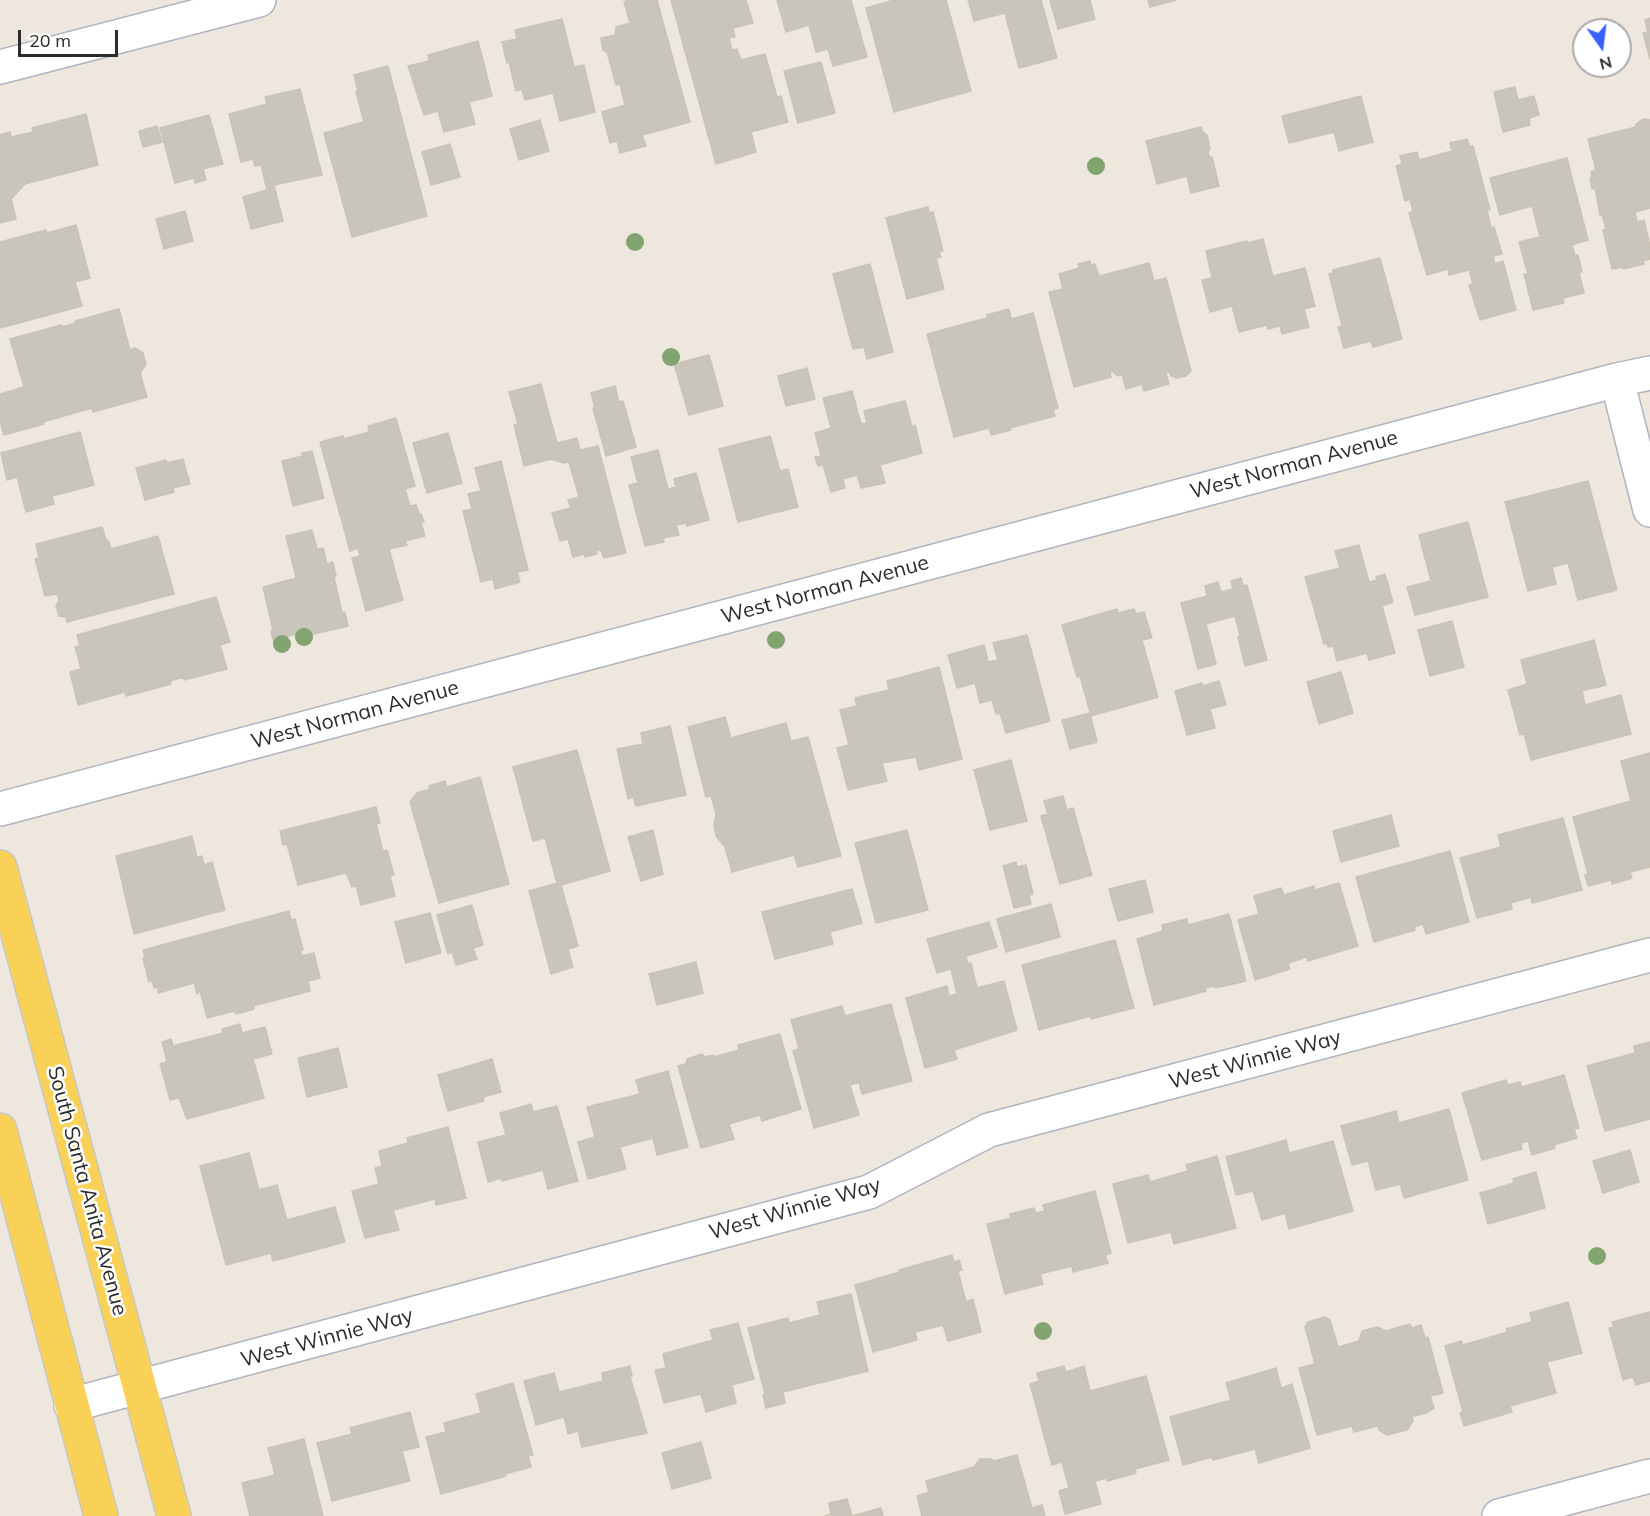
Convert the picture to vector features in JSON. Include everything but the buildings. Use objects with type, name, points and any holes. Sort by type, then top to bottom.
[{"type":"main road","name":"South Santa Anita Avenue","points":[[0,867],[174,1516]]},
{"type":"main road","points":[[0,1130],[101,1516]]},
{"type":"street","points":[[0,68],[259,0]]},
{"type":"street","name":"West Norman Avenue","points":[[0,809],[1650,373]]},
{"type":"street","points":[[1617,380],[1650,510]]},
{"type":"street","name":"West Winnie Way","points":[[71,1406],[869,1192],[989,1130],[1650,955]]},
{"type":"street","points":[[1499,1516],[1650,1476]]}]
